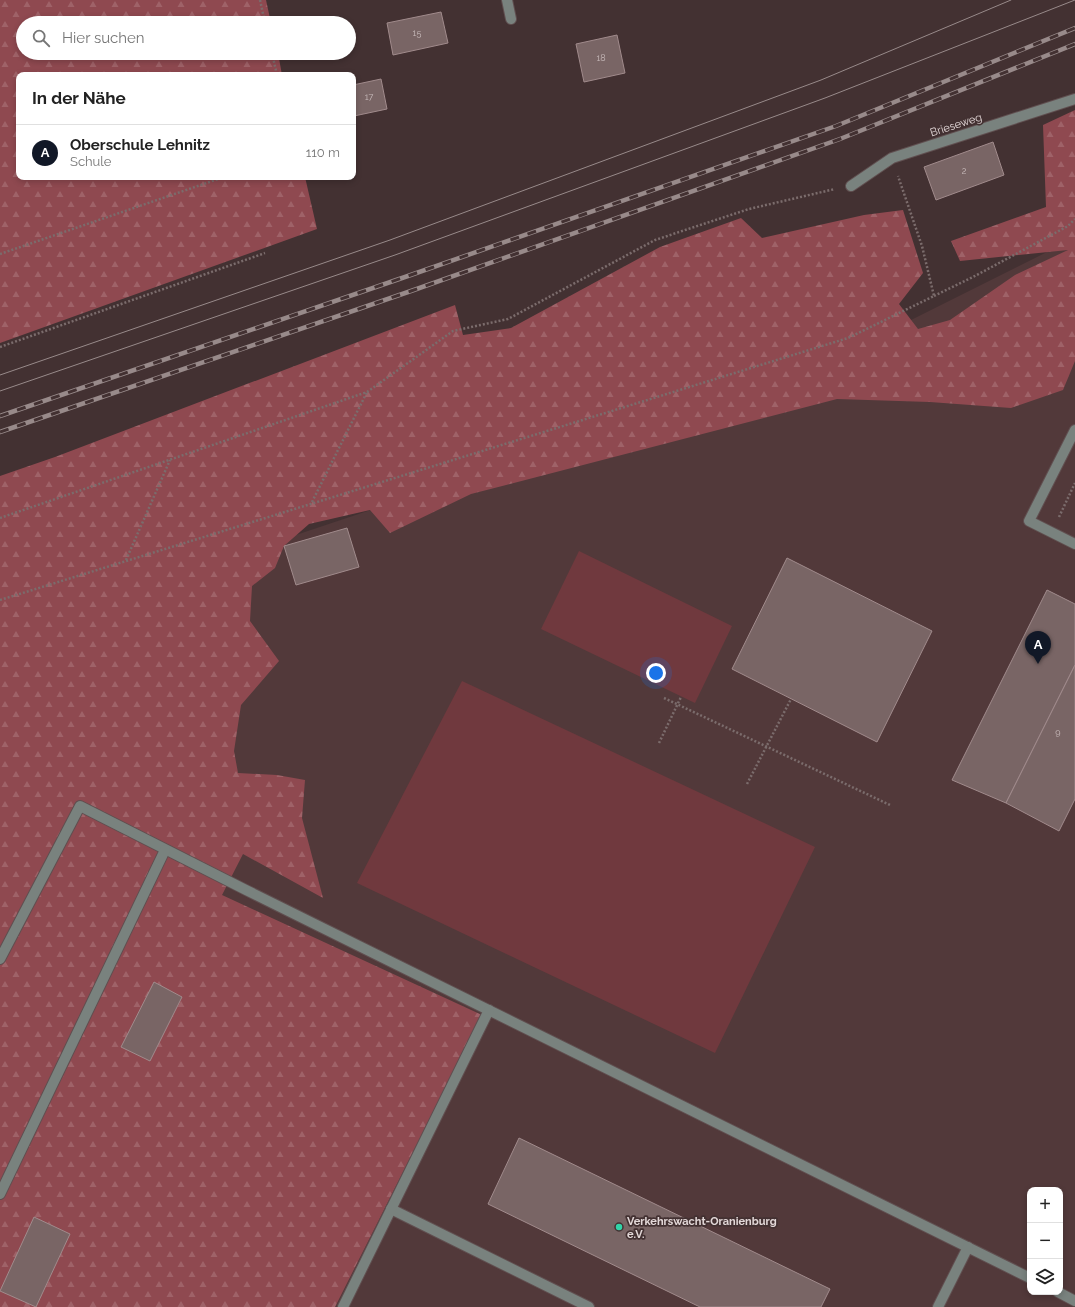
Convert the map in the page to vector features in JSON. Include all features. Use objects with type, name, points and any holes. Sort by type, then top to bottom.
[{"type":"street","points":[[507,0],[511,19]]},
{"type":"street","name":"Brieseweg","points":[[851,186],[892,158],[1075,99]]},
{"type":"street","points":[[1075,430],[1030,521],[1075,544]]},
{"type":"street","points":[[0,959],[80,806],[1027,1276]]},
{"type":"street","points":[[0,1194],[165,850]]},
{"type":"street","points":[[343,1307],[489,1010]]},
{"type":"street","points":[[391,1209],[589,1307]]},
{"type":"street","points":[[938,1307],[968,1247]]},
{"type":"street","points":[[1063,1295],[1075,1301]]},
{"type":"path","points":[[260,0],[263,16]]},
{"type":"path","points":[[274,60],[276,72]]},
{"type":"path","points":[[892,158],[922,246],[934,296]]},
{"type":"path","points":[[0,254],[215,180]]},
{"type":"path","points":[[0,518],[367,392],[453,331],[508,319],[655,240],[749,209],[851,186]]},
{"type":"path","points":[[0,600],[848,338],[973,277],[1068,226],[1075,220]]},
{"type":"path","points":[[0,346],[265,253]]},
{"type":"path","points":[[312,503],[367,392]]},
{"type":"path","points":[[126,560],[170,460]]},
{"type":"path","points":[[1052,532],[1075,483]]},
{"type":"path","points":[[659,744],[681,697]]},
{"type":"path","points":[[664,698],[890,805]]},
{"type":"path","points":[[747,784],[791,699]]},
{"type":"shaded area","points":[[1075,238],[1075,1307],[0,1307],[0,634],[855,348]]},
{"type":"shaded area","points":[[579,551],[732,626],[695,703],[541,629]]},
{"type":"shaded area","points":[[462,681],[815,847],[715,1053],[357,883]]},
{"type":"green space","points":[[0,0],[266,0],[269,16],[16,16],[16,60],[279,60],[281,72],[16,72],[16,180],[306,180],[317,229],[0,343]]},
{"type":"green space","points":[[1075,110],[1075,361],[1063,390],[1011,408],[930,402],[837,399],[471,494],[390,533],[370,510],[309,524],[284,546],[275,568],[252,586],[250,621],[279,661],[241,705],[234,751],[238,773],[277,775],[305,780],[302,818],[323,898],[243,854],[222,895],[482,1015],[335,1307],[0,1307],[0,476],[55,457],[455,305],[463,335],[511,328],[660,247],[741,218],[762,238],[864,215],[903,210],[923,273],[899,304],[918,329],[950,320],[1015,275],[1068,250],[960,261],[951,241],[1046,207],[1043,125]]},
{"type":"building","points":[[441,12],[448,43],[393,55],[387,23]]},
{"type":"building","points":[[617,35],[625,73],[584,82],[576,44]]},
{"type":"building","points":[[381,79],[387,109],[356,116],[356,84]]},
{"type":"building","points":[[993,142],[1004,175],[936,200],[924,167]]},
{"type":"building","points":[[347,528],[359,567],[296,585],[284,546]]},
{"type":"building","points":[[787,558],[932,631],[877,742],[732,669]]},
{"type":"building","points":[[1047,590],[1075,604],[1075,665],[1006,803],[952,780]]},
{"type":"building","points":[[1075,665],[1075,799],[1059,831],[1006,803]]},
{"type":"building","points":[[154,982],[182,997],[150,1061],[121,1047]]},
{"type":"building","name":"Verkehrswacht-Oranienburg e.V.","points":[[519,1138],[830,1289],[821,1307],[700,1307],[488,1204]]},
{"type":"building","points":[[34,1217],[70,1234],[36,1307],[0,1291]]},
{"type":"tram line","points":[[0,375],[390,240],[821,80],[1011,0]]},
{"type":"tram line","points":[[0,391],[395,255],[825,98],[1075,0]]},
{"type":"railway","points":[[0,416],[405,277],[836,126],[1075,28]]},
{"type":"railway","points":[[0,432],[411,291],[840,139],[1075,44]]},
{"type":"place","name":"Oberschule Lehnitz","points":[[1038,664]]},
{"type":"place","name":"Verkehrswacht-Oranienburg e.V.","points":[[619,1227]]}]
